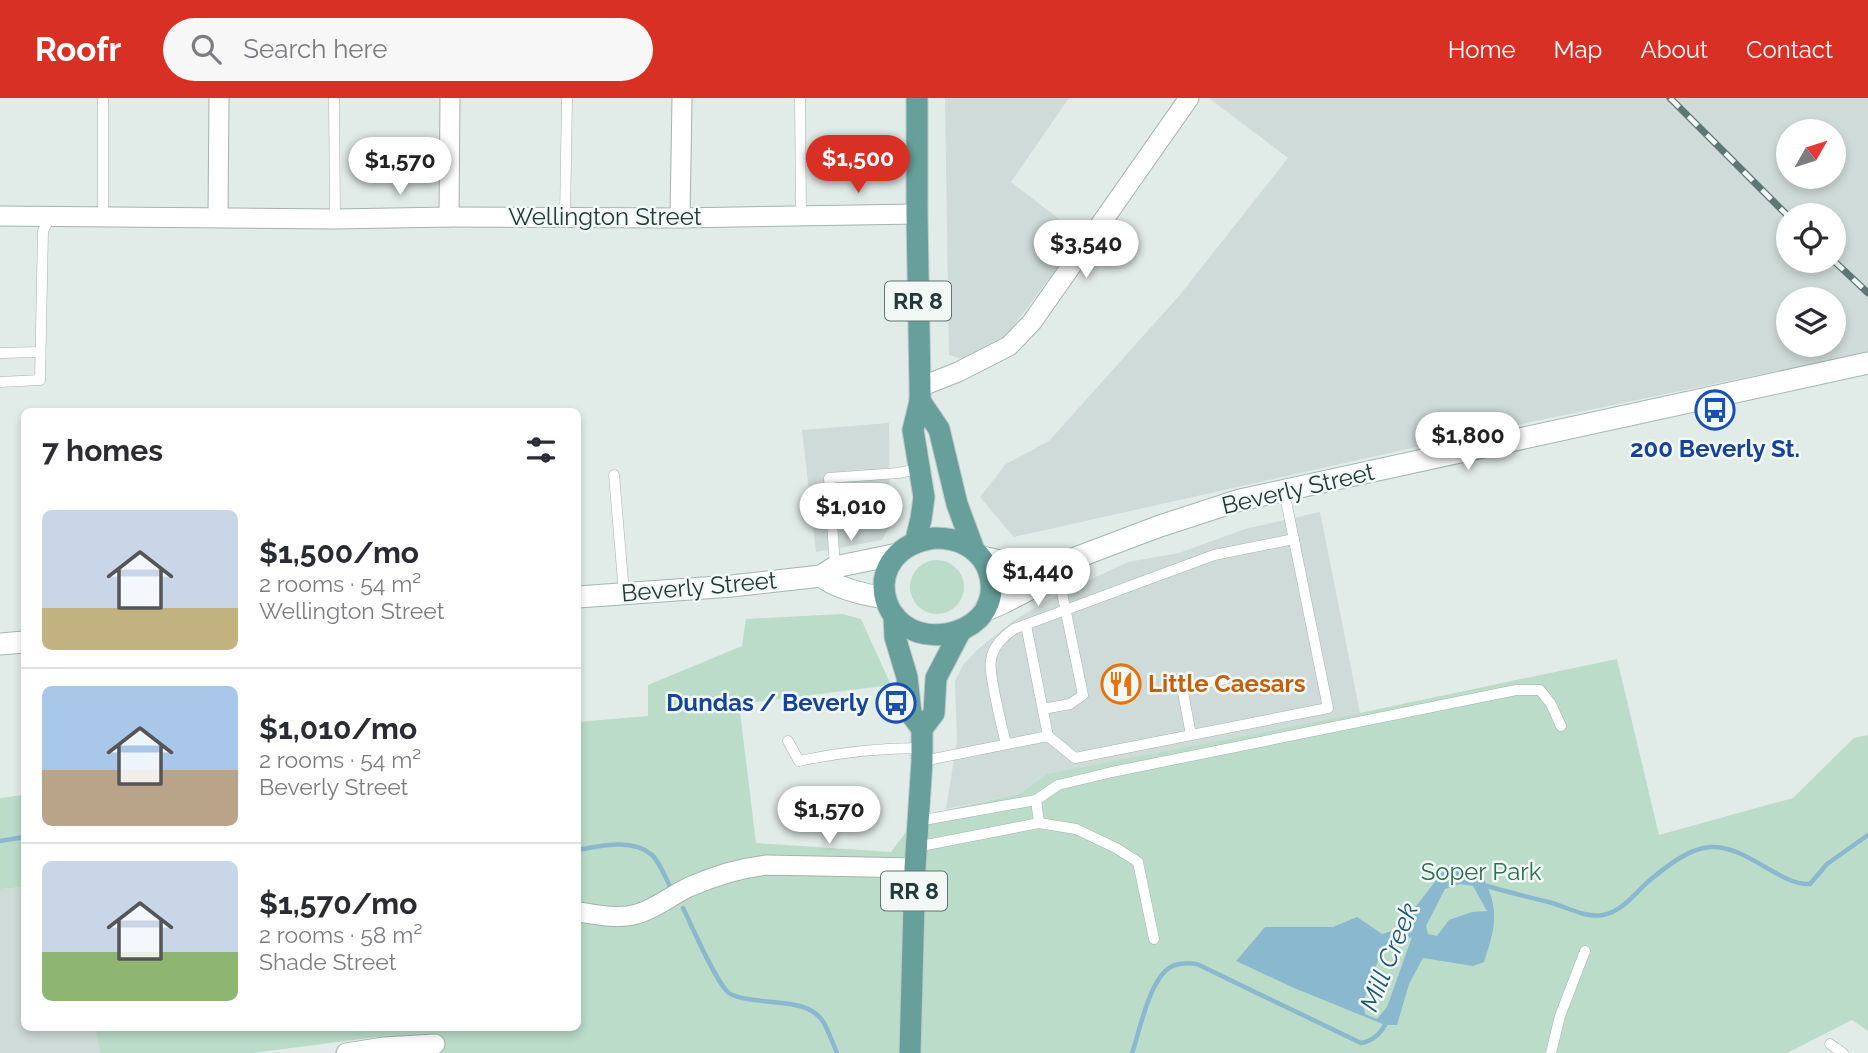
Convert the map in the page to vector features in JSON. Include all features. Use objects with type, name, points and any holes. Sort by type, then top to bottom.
[{"type":"main road","name":"RR 8","points":[[906,548],[921,519],[924,497],[913,430],[920,394],[916,215],[917,98]]},
{"type":"main road","name":"Beverly Street","points":[[978,554],[1018,565],[1042,561],[1062,563],[1160,526],[1240,500],[1868,363]]},
{"type":"main road","points":[[920,394],[939,429],[957,504],[978,554]]},
{"type":"main road","points":[[946,538],[966,545],[978,554],[987,565],[992,584],[989,602],[978,618],[961,630],[940,634],[919,632],[901,622],[890,607],[883,589],[887,570],[906,548],[925,539],[946,538]]},
{"type":"main road","name":"Beverly Street","points":[[581,597],[745,585],[828,572],[906,548]]},
{"type":"main road","name":"Beverly Street","points":[[984,611],[1049,579],[1062,563]]},
{"type":"main road","points":[[828,572],[833,586],[872,596],[890,607]]},
{"type":"main road","name":"RR 8","points":[[890,607],[895,637],[907,677],[911,714],[922,746]]},
{"type":"main road","name":"RR 8","points":[[910,1053],[915,858],[922,746],[934,713],[936,678],[961,630]]},
{"type":"main road","points":[[0,644],[21,642]]},
{"type":"street","points":[[218,217],[219,98]]},
{"type":"street","points":[[449,217],[450,98]]},
{"type":"street","points":[[680,218],[682,98]]},
{"type":"street","points":[[920,394],[1009,346],[1032,322],[1189,98]]},
{"type":"street","name":"Wellington Street","points":[[0,216],[335,219],[916,215]]},
{"type":"street","points":[[581,912],[611,916],[635,915],[690,887],[746,867],[915,858]]},
{"type":"street","points":[[346,1053],[437,1041]]},
{"type":"lane","points":[[103,98],[103,216]]},
{"type":"lane","points":[[334,98],[335,219]]},
{"type":"lane","points":[[565,217],[566,98]]},
{"type":"lane","points":[[800,98],[801,216]]},
{"type":"lane","points":[[0,382],[40,380],[43,230],[46,225]]},
{"type":"lane","points":[[0,353],[40,352]]},
{"type":"lane","points":[[828,572],[829,478],[919,469]]},
{"type":"lane","points":[[614,475],[624,593]]},
{"type":"lane","points":[[1026,625],[1048,736],[1075,758],[1328,708],[1284,491]]},
{"type":"lane","points":[[1006,744],[990,664],[999,642],[1014,629],[1214,555],[1294,540]]},
{"type":"lane","points":[[1043,709],[1070,704],[1083,695],[1061,588],[1062,563]]},
{"type":"lane","points":[[1191,734],[1182,687],[1226,679]]},
{"type":"lane","points":[[918,821],[1036,800],[1058,785],[1112,772],[1516,690],[1540,691],[1551,705],[1560,726]]},
{"type":"lane","points":[[788,741],[799,761],[830,754],[922,746],[1006,744],[1048,736]]},
{"type":"lane","points":[[1036,800],[1038,823]]},
{"type":"lane","points":[[915,858],[1038,823],[1076,829],[1138,862],[1154,939]]},
{"type":"lane","points":[[1551,1053],[1560,1016],[1585,951]]},
{"type":"lane","points":[[1830,1044],[1843,1053]]},
{"type":"shaded area","points":[[945,98],[1069,98],[1011,182],[1081,236],[1006,336],[962,359],[949,355]]},
{"type":"shaded area","points":[[1209,98],[1868,98],[1868,352],[1846,357],[1846,287],[1776,287],[1776,357],[1844,357],[1474,434],[1014,537],[980,497],[1006,464],[1049,441],[1179,296],[1288,158]]},
{"type":"shaded area","points":[[889,423],[890,526],[882,540],[816,552],[802,430]]},
{"type":"shaded area","points":[[1320,512],[1360,713],[1048,774],[1019,794],[946,809],[957,741],[955,681],[963,665],[978,649],[1013,621],[1049,599],[1128,562],[1179,553],[1245,529]]},
{"type":"shaded area","points":[[21,887],[21,1031],[96,1031],[100,1053],[0,1053],[0,889]]},
{"type":"green space","points":[[937,560],[956,568],[964,587],[956,606],[937,614],[918,606],[910,587],[918,568]]},
{"type":"green space","name":"Soper Park","points":[[842,614],[861,619],[891,685],[739,704],[756,843],[891,852],[909,828],[946,810],[1019,794],[1047,774],[1360,713],[1617,659],[1659,835],[1793,798],[1854,738],[1868,735],[1868,1031],[1852,1020],[1787,1053],[382,1053],[377,1037],[253,1053],[100,1053],[96,1031],[581,1031],[581,722],[648,716],[648,685],[742,646],[746,619]]},
{"type":"green space","points":[[21,795],[21,887],[0,889],[0,798]]},
{"type":"water","points":[[1448,865],[1478,869],[1490,893],[1494,925],[1484,962],[1473,966],[1423,958],[1409,984],[1397,1025],[1385,1025],[1236,961],[1265,927],[1333,927],[1357,917],[1382,934],[1411,925],[1413,910]],"holes":[[[1460,884],[1473,886],[1487,911],[1472,912],[1449,920],[1437,936],[1428,934],[1426,926],[1445,889]],[[1412,937],[1387,1007],[1377,1019],[1365,1014],[1363,1003],[1381,952]]]},
{"type":"waterway","name":"Mill Creek","points":[[1484,885],[1596,916],[1623,906],[1671,864],[1702,848],[1724,848],[1737,852],[1787,879],[1810,884],[1827,864],[1868,835]]},
{"type":"waterway","name":"Mill Creek","points":[[0,841],[21,838]]},
{"type":"waterway","name":"Mill Creek","points":[[581,850],[616,845],[636,846],[652,855],[671,888]]},
{"type":"waterway","name":"Mill Creek","points":[[683,908],[711,966],[729,993],[742,998],[793,1004],[811,1010],[824,1023],[837,1053]]},
{"type":"waterway","name":"Mill Creek","points":[[1132,1053],[1159,979],[1166,970],[1180,964],[1197,964],[1361,1043],[1376,1036],[1386,1023]]},
{"type":"railway","points":[[1670,98],[1776,204]]},
{"type":"railway","points":[[1846,272],[1868,293]]},
{"type":"place","name":"200 Beverly St.","points":[[1715,410]]},
{"type":"place","name":"Little Caesars","points":[[1121,684]]},
{"type":"place","name":"Dundas / Beverly","points":[[896,703]]}]
